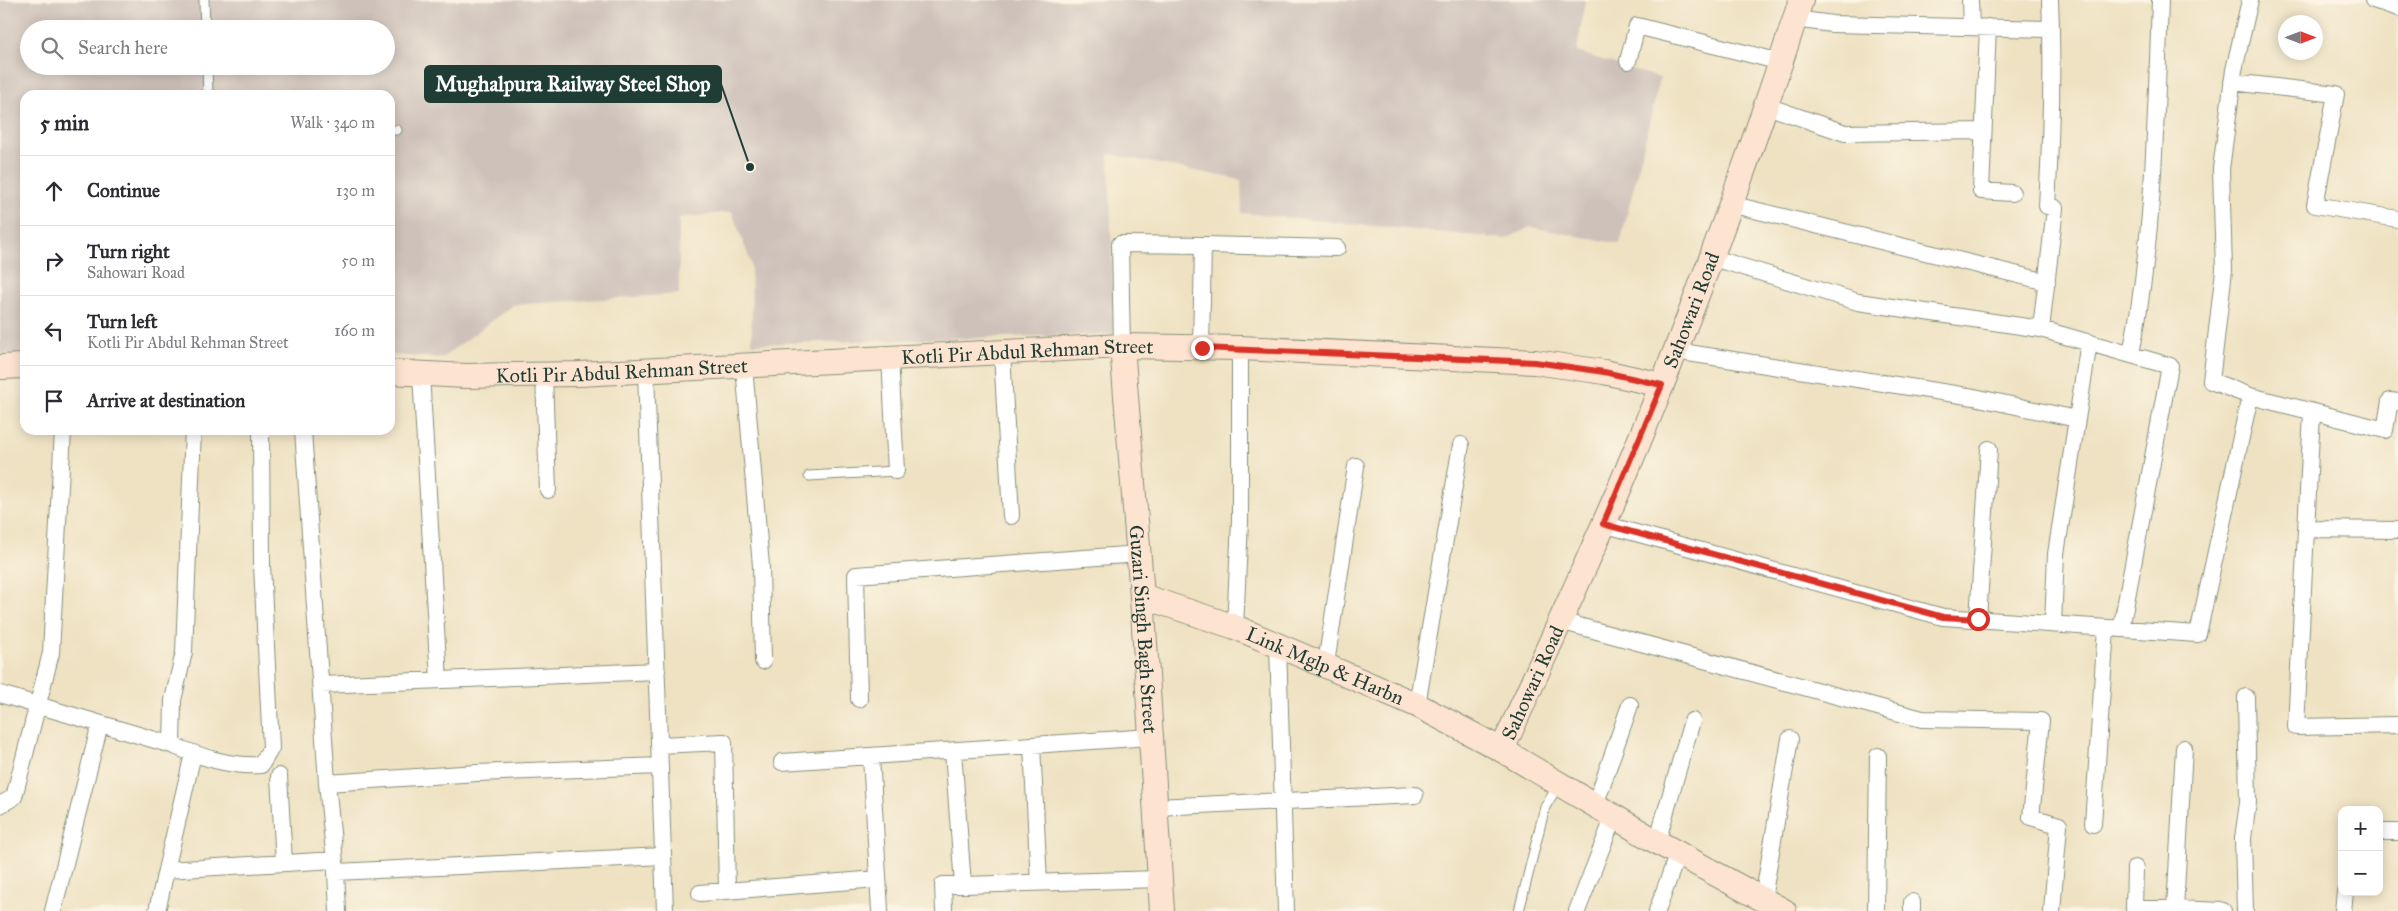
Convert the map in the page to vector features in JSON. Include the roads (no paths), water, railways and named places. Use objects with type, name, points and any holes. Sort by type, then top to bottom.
[{"type":"street","points":[[1970,0],[1980,27],[1983,131],[1981,191],[2012,193]]},
{"type":"street","points":[[2041,328],[2056,208],[2048,206],[2051,138],[2050,0]]},
{"type":"street","points":[[2131,354],[2140,309],[2155,136],[2160,0]]},
{"type":"street","points":[[2250,0],[2232,82],[2221,169],[2224,270],[2211,381],[2250,396],[2385,430],[2390,401],[2398,402]]},
{"type":"street","points":[[2373,0],[2398,8]]},
{"type":"street","points":[[1798,9],[1832,24],[2051,29]]},
{"type":"street","name":"Sahowari Road","points":[[1502,750],[1603,524],[1662,385],[1767,106],[1798,9]]},
{"type":"street","points":[[1628,61],[1636,26],[1781,62]]},
{"type":"street","points":[[2232,82],[2336,94],[2315,205],[2397,214]]},
{"type":"street","points":[[1767,106],[1845,133],[1983,131]]},
{"type":"street","points":[[1730,204],[2047,282]]},
{"type":"street","points":[[1122,346],[1120,244],[1337,248]]},
{"type":"street","points":[[1202,348],[1203,245]]},
{"type":"street","points":[[1710,257],[1858,302],[2041,328],[2170,366],[2114,628],[2093,824]]},
{"type":"street","points":[[2053,624],[2056,554],[2089,342]]},
{"type":"street","name":"Kotli Pir Abdul Rehman Street","points":[[395,372],[466,376],[646,372],[1122,346],[1240,348],[1535,362],[1604,372],[1662,385]]},
{"type":"street","name":"Guzari Singh Bagh Street","points":[[1122,346],[1142,596],[1162,911]]},
{"type":"street","points":[[1235,627],[1240,521],[1240,348]]},
{"type":"street","points":[[1674,351],[1974,397],[2077,419]]},
{"type":"street","points":[[1002,352],[1011,516]]},
{"type":"street","points":[[890,358],[896,471]]},
{"type":"street","points":[[0,367],[20,366]]},
{"type":"street","points":[[744,366],[761,566],[764,661]]},
{"type":"street","points":[[646,372],[665,911]]},
{"type":"street","points":[[422,374],[438,680]]},
{"type":"street","points":[[544,375],[548,490]]},
{"type":"street","points":[[1603,524],[1943,617],[2198,634],[2250,396]]},
{"type":"street","points":[[2312,413],[2296,727],[2398,725]]},
{"type":"street","points":[[0,805],[14,797],[51,653],[63,435]]},
{"type":"street","points":[[172,745],[174,700],[184,652],[193,435]]},
{"type":"street","points":[[0,694],[172,745],[194,754],[239,766],[261,765],[271,748],[262,565],[261,435]]},
{"type":"street","points":[[303,435],[327,783],[338,911]]},
{"type":"street","points":[[1417,705],[1461,445]]},
{"type":"street","points":[[1978,619],[1989,449]]},
{"type":"street","points":[[1326,664],[1356,466]]},
{"type":"street","points":[[2306,529],[2398,530]]},
{"type":"street","points":[[859,699],[856,575],[1139,554]]},
{"type":"street","name":"Link Mglp & Harbn","points":[[1142,596],[1235,627],[1278,644],[1417,705],[1502,750],[1658,842],[1784,911]]},
{"type":"street","points":[[1560,621],[1922,719],[2041,721],[2031,817],[2059,825],[2052,911]]},
{"type":"street","points":[[1278,644],[1286,911]]},
{"type":"street","points":[[321,685],[657,671]]},
{"type":"street","points":[[2245,911],[2243,838],[2248,802],[2246,697]]},
{"type":"street","points":[[1577,911],[1630,705]]},
{"type":"street","points":[[1658,842],[1692,721]]},
{"type":"street","points":[[53,911],[100,724]]},
{"type":"street","points":[[782,762],[1151,737]]},
{"type":"street","points":[[1763,899],[1790,739]]},
{"type":"street","points":[[660,745],[724,742],[727,891]]},
{"type":"street","points":[[1032,745],[1039,883]]},
{"type":"street","points":[[2175,909],[2184,748]]},
{"type":"street","points":[[953,751],[963,885]]},
{"type":"street","points":[[157,911],[194,754]]},
{"type":"street","points":[[871,756],[880,911]]},
{"type":"street","points":[[1876,911],[1878,756]]},
{"type":"street","points":[[327,783],[477,773],[660,766]]},
{"type":"street","points":[[279,776],[284,863]]},
{"type":"street","points":[[1156,807],[1415,795]]},
{"type":"street","points":[[2383,832],[2398,832]]},
{"type":"street","points":[[1657,911],[1678,853]]},
{"type":"street","points":[[166,870],[284,863],[335,866],[663,856]]},
{"type":"street","points":[[2135,868],[2134,910],[2223,911]]},
{"type":"street","points":[[700,893],[878,879]]},
{"type":"street","points":[[944,911],[943,885],[1160,879]]},
{"type":"street","points":[[2343,911],[2345,896]]},
{"type":"lane","points":[[204,0],[205,20]]},
{"type":"lane","points":[[207,75],[208,90]]},
{"type":"lane","points":[[809,476],[896,471]]},
{"type":"lane","points":[[1518,911],[1545,807],[1559,784]]},
{"type":"place","name":"Mughalpura Railway Steel Shop","points":[[750,167]]}]
